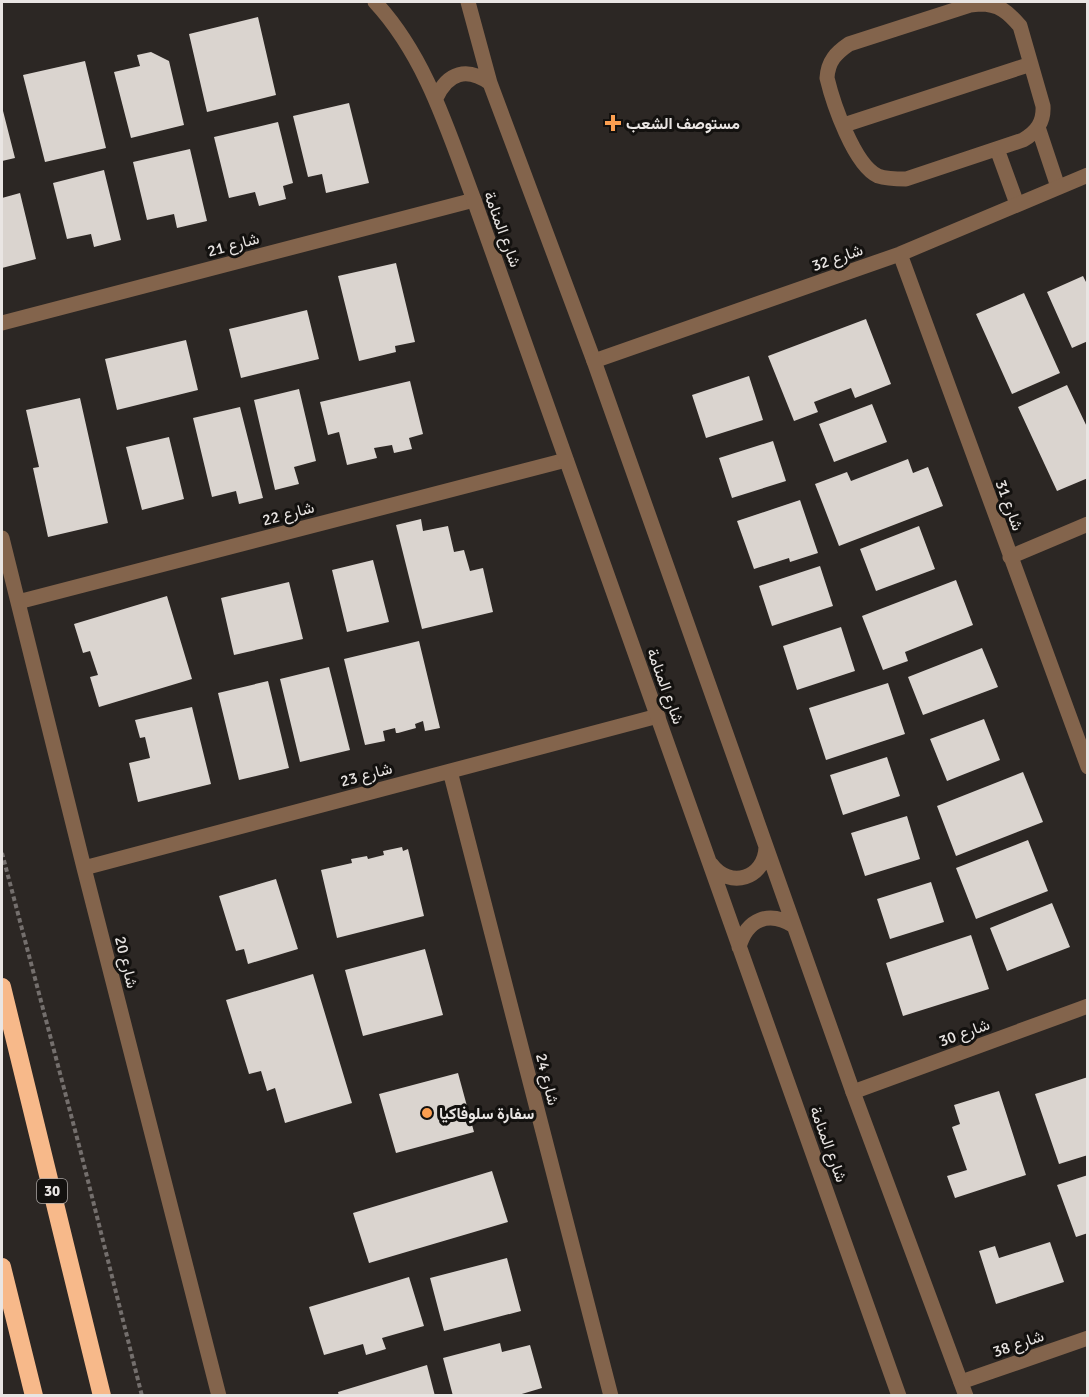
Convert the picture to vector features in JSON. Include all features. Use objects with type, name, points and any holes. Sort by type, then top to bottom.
[{"type":"highway","name":"30","points":[[2,987],[102,1395]]},
{"type":"highway","points":[[2,1267],[34,1395]]},
{"type":"street","name":"شارع المنامة","points":[[375,2],[401,32],[436,98],[899,1395]]},
{"type":"street","points":[[468,2],[490,83],[594,361],[853,1092],[964,1389]]},
{"type":"street","points":[[990,4],[998,7],[1007,12],[1020,26],[1044,115],[1042,123],[1023,140],[906,179],[887,178],[878,176],[862,162],[854,150],[844,125],[827,78],[827,69],[838,51],[849,44],[970,5],[990,4]]},
{"type":"street","points":[[844,125],[1031,64]]},
{"type":"street","points":[[436,98],[441,87],[449,79],[459,74],[470,73],[481,76],[490,83]]},
{"type":"street","points":[[1038,127],[1058,187]]},
{"type":"street","points":[[997,149],[1017,204]]},
{"type":"street","name":"شارع 32","points":[[594,361],[900,254],[1088,175]]},
{"type":"street","name":"شارع 21","points":[[2,323],[474,200]]},
{"type":"street","name":"شارع 31","points":[[900,254],[1088,767]]},
{"type":"street","name":"شارع 22","points":[[18,602],[566,460]]},
{"type":"street","points":[[1010,557],[1088,524]]},
{"type":"street","name":"شارع 20","points":[[2,538],[219,1395]]},
{"type":"street","name":"شارع 23","points":[[84,868],[658,716]]},
{"type":"street","name":"شارع 24","points":[[450,771],[611,1395]]},
{"type":"street","points":[[709,859],[719,873],[727,877],[745,877],[753,873],[763,862],[766,846]]},
{"type":"street","points":[[739,947],[742,936],[759,920],[778,918],[794,926]]},
{"type":"street","name":"شارع 30","points":[[853,1092],[1088,1006]]},
{"type":"street","name":"شارع 38","points":[[964,1389],[1088,1338]]},
{"type":"path","points":[[2,853],[142,1395]]},
{"type":"building","points":[[258,17],[276,95],[207,112],[189,34]]},
{"type":"building","points":[[151,52],[169,61],[184,125],[131,138],[114,72],[140,66],[137,55]]},
{"type":"building","points":[[85,61],[106,148],[45,162],[23,75]]},
{"type":"building","points":[[349,103],[369,183],[326,193],[322,174],[308,177],[293,116]]},
{"type":"building","points":[[2,107],[15,158],[2,161]]},
{"type":"building","points":[[278,122],[293,183],[283,186],[286,199],[259,206],[255,192],[229,198],[214,137]]},
{"type":"building","points":[[190,149],[207,221],[177,228],[174,214],[147,220],[133,162]]},
{"type":"building","points":[[104,170],[121,240],[94,247],[91,234],[67,239],[53,183]]},
{"type":"building","points":[[20,193],[36,259],[2,268],[2,198]]},
{"type":"building","points":[[396,263],[415,342],[395,346],[396,352],[359,361],[338,276]]},
{"type":"building","points":[[1083,276],[1088,286],[1088,341],[1072,348],[1047,292]]},
{"type":"building","points":[[1024,293],[1060,373],[1012,394],[976,314]]},
{"type":"building","points":[[307,310],[319,359],[241,378],[229,329]]},
{"type":"building","points":[[866,319],[891,384],[855,398],[851,388],[814,402],[818,412],[794,421],[768,356]]},
{"type":"building","points":[[186,340],[198,390],[117,410],[105,359]]},
{"type":"building","points":[[749,376],[763,420],[706,438],[692,395]]},
{"type":"building","points":[[410,381],[423,434],[409,438],[412,449],[394,453],[392,445],[374,448],[377,458],[347,465],[339,432],[328,435],[320,402]]},
{"type":"building","points":[[1067,385],[1088,429],[1088,478],[1057,491],[1018,407]]},
{"type":"building","points":[[299,389],[316,461],[294,467],[299,484],[275,490],[254,400]]},
{"type":"building","points":[[80,398],[108,523],[48,537],[33,468],[39,467],[26,410]]},
{"type":"building","points":[[872,404],[887,442],[834,462],[819,424]]},
{"type":"building","points":[[240,407],[263,498],[239,504],[236,491],[212,497],[193,418]]},
{"type":"building","points":[[169,437],[184,499],[142,510],[126,447]]},
{"type":"building","points":[[773,441],[786,481],[732,498],[719,458]]},
{"type":"building","points":[[908,459],[913,473],[928,467],[943,506],[839,546],[815,484],[847,472],[851,481]]},
{"type":"building","points":[[800,500],[818,553],[790,562],[789,558],[754,569],[737,521]]},
{"type":"building","points":[[421,519],[423,531],[448,526],[454,552],[464,550],[470,571],[483,568],[493,612],[422,629],[396,525]]},
{"type":"building","points":[[919,526],[935,569],[876,591],[860,549]]},
{"type":"building","points":[[373,560],[389,622],[347,632],[332,570]]},
{"type":"building","points":[[820,566],[833,606],[772,626],[759,586]]},
{"type":"building","points":[[956,580],[973,625],[905,652],[908,661],[883,670],[862,616]]},
{"type":"building","points":[[289,582],[303,639],[234,655],[221,598]]},
{"type":"building","points":[[167,596],[192,679],[99,707],[90,677],[98,675],[90,651],[83,653],[74,624]]},
{"type":"building","points":[[841,627],[855,671],[797,690],[783,646]]},
{"type":"building","points":[[419,641],[440,728],[425,731],[423,721],[415,724],[416,728],[398,733],[395,728],[383,731],[385,741],[365,745],[344,659]]},
{"type":"building","points":[[982,648],[998,687],[923,715],[908,677]]},
{"type":"building","points":[[329,667],[350,750],[300,762],[280,679]]},
{"type":"building","points":[[268,681],[289,768],[239,780],[218,693]]},
{"type":"building","points":[[888,683],[905,734],[826,760],[809,708]]},
{"type":"building","points":[[192,707],[211,784],[138,802],[129,763],[150,758],[145,737],[140,738],[135,720]]},
{"type":"building","points":[[984,719],[1000,760],[947,781],[930,739]]},
{"type":"building","points":[[887,757],[900,796],[843,815],[830,775]]},
{"type":"building","points":[[1023,772],[1043,822],[956,856],[937,806]]},
{"type":"building","points":[[907,816],[920,859],[865,876],[851,833]]},
{"type":"building","points":[[1028,840],[1048,891],[976,919],[956,868]]},
{"type":"building","points":[[402,847],[403,851],[408,849],[424,916],[337,938],[321,870],[352,863],[351,859],[367,856],[368,859],[384,855],[383,851]]},
{"type":"building","points":[[276,879],[298,949],[248,964],[244,949],[236,951],[219,896]]},
{"type":"building","points":[[931,882],[944,922],[890,939],[877,899]]},
{"type":"building","points":[[1052,903],[1070,947],[1007,971],[990,928]]},
{"type":"building","points":[[971,935],[989,989],[903,1016],[886,963]]},
{"type":"building","points":[[425,949],[443,1015],[363,1036],[345,970]]},
{"type":"building","points":[[313,974],[352,1103],[285,1123],[275,1088],[267,1091],[261,1071],[249,1074],[226,1000]]},
{"type":"building","name":"سفارة سلوفاكيا","points":[[458,1073],[474,1132],[396,1153],[379,1094]]},
{"type":"building","points":[[1088,1077],[1088,1155],[1059,1164],[1035,1094]]},
{"type":"building","points":[[999,1091],[1026,1175],[955,1198],[947,1176],[967,1170],[952,1127],[960,1124],[954,1105]]},
{"type":"building","points":[[492,1171],[508,1222],[369,1263],[353,1213]]},
{"type":"building","points":[[1088,1175],[1088,1233],[1076,1237],[1057,1185]]},
{"type":"building","points":[[1050,1242],[1064,1282],[996,1304],[979,1251],[995,1246],[999,1258]]},
{"type":"building","points":[[507,1258],[521,1311],[444,1331],[430,1278]]},
{"type":"building","points":[[409,1277],[424,1326],[382,1338],[386,1349],[366,1355],[363,1344],[324,1355],[309,1307]]},
{"type":"building","points":[[500,1343],[502,1352],[530,1345],[542,1388],[515,1396],[453,1396],[443,1358]]},
{"type":"building","points":[[427,1365],[435,1396],[339,1396],[338,1392]]},
{"type":"place","name":"مستوصف الشعب","points":[[613,123]]},
{"type":"place","name":"سفارة سلوفاكيا","points":[[427,1113]]}]
